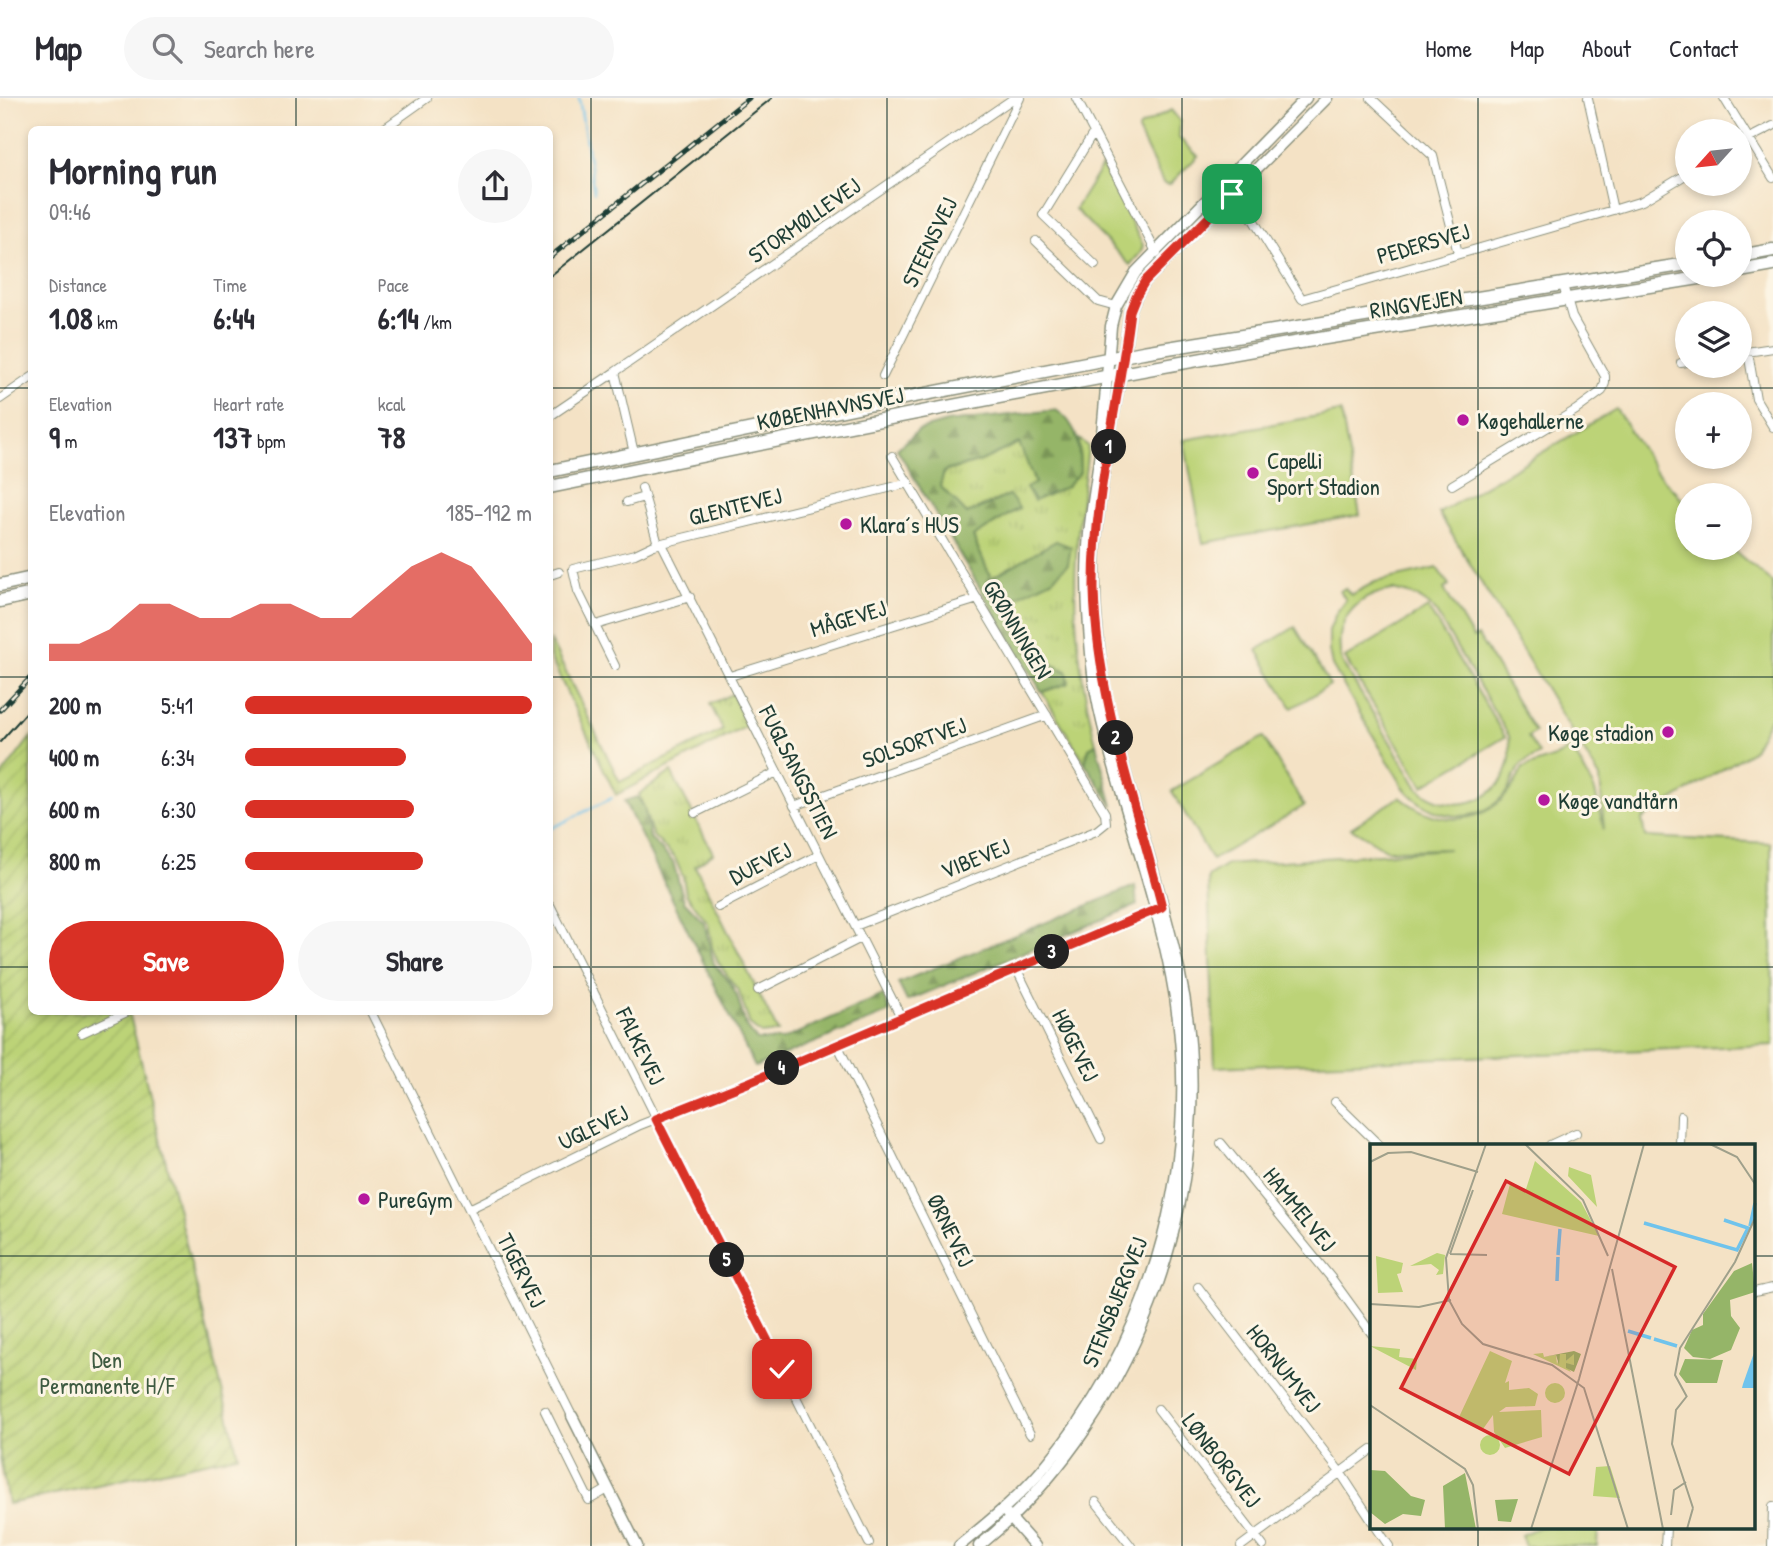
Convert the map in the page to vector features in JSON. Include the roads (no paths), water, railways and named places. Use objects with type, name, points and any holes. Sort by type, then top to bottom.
[{"type":"main road","points":[[1752,254],[1773,250]]},
{"type":"main road","points":[[1752,269],[1773,265]]},
{"type":"main road","name":"RINGVEJEN","points":[[1109,359],[1675,266]]},
{"type":"main road","name":"RINGVEJEN","points":[[1121,375],[1290,344],[1675,282]]},
{"type":"main road","name":"KØBENHAVNSVEJ","points":[[553,470],[1109,359]]},
{"type":"main road","name":"KØBENHAVNSVEJ","points":[[553,486],[865,422],[1121,375]]},
{"type":"main road","points":[[0,585],[28,579]]},
{"type":"main road","points":[[0,601],[28,595]]},
{"type":"street","points":[[388,126],[427,98]]},
{"type":"street","name":"STORMØLLEVEJ","points":[[553,414],[1014,98]]},
{"type":"street","name":"STEENSVEJ","points":[[883,376],[1020,98]]},
{"type":"street","points":[[1076,98],[1155,252],[1165,261]]},
{"type":"street","points":[[1036,242],[1098,301],[1116,306],[1126,285],[1155,252],[1306,98]]},
{"type":"street","name":"STENSBJERGVEJ","points":[[959,1546],[1003,1509],[1039,1473],[1080,1422],[1101,1388],[1124,1345],[1150,1283],[1176,1180],[1181,1133],[1180,1033],[1158,908],[1114,732],[1101,667],[1094,590],[1102,492],[1130,311],[1145,281],[1326,98]]},
{"type":"street","points":[[1371,98],[1433,156],[1458,253]]},
{"type":"street","points":[[1588,98],[1613,210]]},
{"type":"street","points":[[1724,98],[1737,119]]},
{"type":"street","points":[[992,113],[1007,124]]},
{"type":"street","points":[[1752,136],[1773,126]]},
{"type":"street","points":[[1094,132],[1043,215],[1096,265]]},
{"type":"street","points":[[1752,143],[1773,178]]},
{"type":"street","name":"PEDERSVEJ","points":[[1222,183],[1246,208],[1301,299],[1642,201],[1675,181]]},
{"type":"street","points":[[1452,485],[1576,410],[1602,391],[1605,376],[1577,326],[1563,285]]},
{"type":"street","name":"STENSBJERGVEJ","points":[[979,1546],[1011,1518],[1044,1482],[1086,1427],[1131,1350],[1154,1296],[1172,1241],[1190,1134],[1192,1088],[1187,1021],[1179,972],[1105,735],[1092,668],[1087,591],[1088,557],[1111,326],[1116,306]]},
{"type":"street","points":[[1752,352],[1773,348]]},
{"type":"street","points":[[615,372],[634,453]]},
{"type":"street","points":[[1751,378],[1756,399],[1773,427]]},
{"type":"street","points":[[0,399],[28,380]]},
{"type":"street","name":"GRØNNINGEN","points":[[892,456],[1105,813],[1106,822]]},
{"type":"street","name":"GLENTEVEJ","points":[[596,625],[578,591],[573,569],[635,554],[660,544],[909,483]]},
{"type":"street","name":"FUGLSANGSSTIEN","points":[[627,502],[643,492],[660,544],[690,597],[901,1017]]},
{"type":"street","points":[[553,574],[559,572]]},
{"type":"street","points":[[615,666],[596,625],[690,597]]},
{"type":"street","name":"MÅGEVEJ","points":[[730,676],[978,598]]},
{"type":"street","name":"SOLSORTVEJ","points":[[794,806],[1047,715]]},
{"type":"street","points":[[695,813],[777,772]]},
{"type":"street","name":"VIBEVEJ","points":[[855,926],[1096,831],[1106,822]]},
{"type":"street","name":"DUEVEJ","points":[[718,906],[819,855]]},
{"type":"street","name":"UGLEVEJ","points":[[468,1209],[656,1119],[750,1082],[1158,908]]},
{"type":"street","name":"FALKEVEJ","points":[[553,911],[869,1542]]},
{"type":"street","points":[[758,990],[861,938]]},
{"type":"street","name":"HØGEVEJ","points":[[1016,968],[1101,1139]]},
{"type":"street","points":[[82,1033],[121,1015]]},
{"type":"street","name":"TIGERVEJ","points":[[372,1015],[637,1546]]},
{"type":"street","name":"ØRNEVEJ","points":[[837,1044],[1030,1434]]},
{"type":"street","points":[[1335,1102],[1378,1144]]},
{"type":"street","points":[[1680,1144],[1681,1116]]},
{"type":"street","points":[[1552,1144],[1576,1133]]},
{"type":"street","name":"HAMMELVEJ","points":[[1221,1143],[1332,1279],[1370,1331]]},
{"type":"street","name":"HORNUMVEJ","points":[[1198,1287],[1340,1472],[1370,1518]]},
{"type":"street","name":"LØNBORGVEJ","points":[[1158,1409],[1263,1546]]},
{"type":"street","points":[[545,1411],[589,1500],[608,1489]]},
{"type":"street","points":[[1241,1546],[1370,1450]]},
{"type":"street","points":[[1096,1502],[1131,1546]]},
{"type":"street","points":[[1772,1546],[1773,1506]]},
{"type":"street","points":[[1003,1509],[1035,1546]]},
{"type":"street","points":[[1377,1528],[1389,1546]]},
{"type":"street","points":[[1665,1546],[1666,1528]]},
{"type":"waterway","points":[[579,98],[594,192]]},
{"type":"waterway","points":[[553,828],[612,798]]},
{"type":"tram line","points":[[553,274],[772,98]]},
{"type":"tram line","points":[[0,742],[28,710]]},
{"type":"railway","points":[[553,255],[749,98]]},
{"type":"railway","points":[[0,710],[28,680]]},
{"type":"place","name":"Køgehallerne","points":[[1463,420]]},
{"type":"place","name":"Capelli Sport Stadion","points":[[1253,473]]},
{"type":"place","name":"Klara´s HUS","points":[[846,524]]},
{"type":"place","name":"Køge stadion","points":[[1668,732]]},
{"type":"place","name":"Køge vandtårn","points":[[1544,800]]},
{"type":"place","name":"PureGym","points":[[364,1199]]},
{"type":"park label","name":"Den Permanente H/F","points":[[107,1372]]}]
